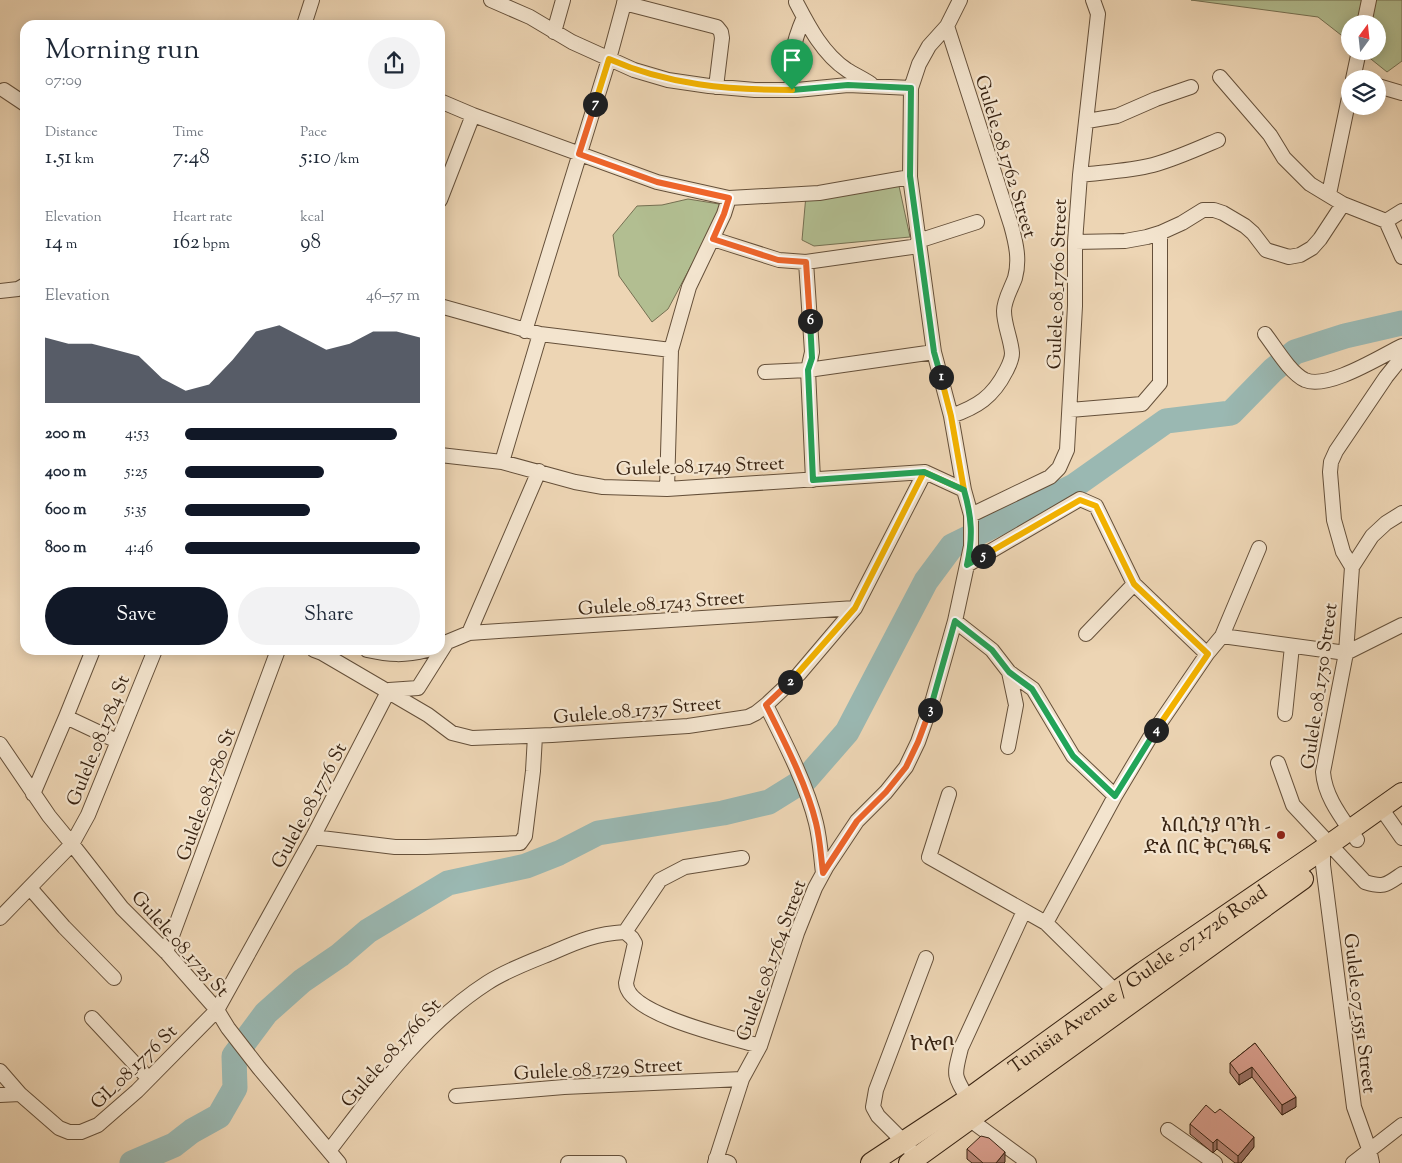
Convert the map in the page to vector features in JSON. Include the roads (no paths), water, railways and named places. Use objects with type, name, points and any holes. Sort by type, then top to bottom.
[{"type":"highway","name":"Tunisia Avenue / Gulele _07_1726 Road","points":[[913,1160],[1353,835],[1390,811],[1402,793]]},
{"type":"highway","name":"Tunisia Avenue / Gulele _07_1726 Road","points":[[871,1163],[968,1099],[1116,992],[1329,853]]},
{"type":"street","points":[[306,20],[312,0]]},
{"type":"street","points":[[491,0],[530,17],[572,42],[609,59],[634,70],[668,80],[755,90],[792,90],[848,85],[911,88]]},
{"type":"street","points":[[554,32],[563,0]]},
{"type":"street","name":"Gulele_08_1760 Street","points":[[971,514],[1050,477],[1059,468],[1067,450],[1075,242],[1080,175],[1098,14],[1093,0]]},
{"type":"street","points":[[1366,15],[1369,0]]},
{"type":"street","points":[[958,1],[947,26],[929,46],[919,64],[911,88],[910,176],[934,352],[951,416],[964,490]]},
{"type":"street","points":[[525,331],[609,59],[624,2],[717,27],[721,32],[722,38],[716,87]]},
{"type":"street","points":[[796,2],[813,34],[833,59],[876,86]]},
{"type":"street","points":[[792,90],[791,61],[794,41],[804,18]]},
{"type":"street","name":"Gulele_08_1762 Street","points":[[947,26],[1011,225],[1018,262],[1004,311],[1012,360],[999,385],[985,399],[970,409],[951,416]]},
{"type":"street","points":[[1220,77],[1270,135],[1284,158],[1310,184],[1343,204],[1386,221],[1401,252]]},
{"type":"street","points":[[1087,121],[1117,116],[1156,99],[1191,87]]},
{"type":"street","points":[[1386,88],[1402,93]]},
{"type":"street","points":[[4,90],[20,101]]},
{"type":"street","points":[[445,103],[657,182],[729,198],[819,193],[910,176]]},
{"type":"street","points":[[445,187],[473,115]]},
{"type":"street","points":[[1329,194],[1345,115]]},
{"type":"street","points":[[1080,175],[1152,165],[1180,156],[1218,140]]},
{"type":"street","points":[[667,489],[671,350],[689,287],[713,239],[729,198]]},
{"type":"street","points":[[1075,242],[1125,241],[1160,233],[1182,223],[1203,210],[1214,210],[1245,226],[1266,250],[1289,257],[1300,255],[1312,248],[1343,204]]},
{"type":"street","points":[[1386,221],[1402,211]]},
{"type":"street","points":[[713,239],[778,260],[806,262],[919,243],[977,222]]},
{"type":"street","points":[[1070,410],[1142,404],[1160,383],[1160,233]]},
{"type":"street","points":[[806,262],[812,352],[808,370],[813,480]]},
{"type":"street","points":[[0,291],[20,288]]},
{"type":"street","points":[[445,307],[540,334],[671,350]]},
{"type":"street","points":[[502,462],[540,334]]},
{"type":"street","points":[[1265,334],[1293,371],[1306,380],[1320,382],[1339,377],[1402,346]]},
{"type":"street","points":[[766,372],[808,370],[934,352]]},
{"type":"street","points":[[1402,357],[1386,376],[1341,442],[1331,462],[1330,472],[1334,520],[1343,552],[1352,567],[1372,536],[1386,523],[1402,513]]},
{"type":"street","name":"Gulele_08_1749 Street","points":[[445,456],[502,462],[575,482],[602,487],[667,489],[924,472]]},
{"type":"street","points":[[469,633],[538,471]]},
{"type":"street","points":[[924,472],[964,490]]},
{"type":"street","name":"Gulele_08_1737 Street","points":[[327,655],[428,714],[452,733],[472,738],[688,726],[748,717],[756,714],[799,674],[855,608],[924,472]]},
{"type":"street","name":"Gulele_08_1764 Street","points":[[715,1160],[742,1079],[760,1046],[797,933],[815,888],[857,821],[886,792],[906,767],[926,721],[955,621],[971,546],[971,514],[964,490]]},
{"type":"street","points":[[967,565],[1080,500],[1096,506],[1134,584],[1208,654]]},
{"type":"street","points":[[1046,923],[1115,796],[1150,739],[1222,636],[1259,548]]},
{"type":"street","name":"Gulele_08_1750 Street","points":[[1352,567],[1346,653],[1323,772],[1324,785],[1333,805],[1353,835]]},
{"type":"street","points":[[1086,634],[1134,584]]},
{"type":"street","name":"Gulele_08_1743 Street","points":[[445,644],[469,633],[855,608]]},
{"type":"street","points":[[955,621],[992,650],[1009,672],[1032,689],[1073,756],[1115,796]]},
{"type":"street","points":[[1222,636],[1346,653],[1402,625]]},
{"type":"street","points":[[1285,714],[1292,646]]},
{"type":"street","points":[[33,794],[91,655]]},
{"type":"street","name":"Gulele_08_1784 St","points":[[0,918],[72,844],[88,815],[153,655]]},
{"type":"street","name":"Gulele_08_1780 St","points":[[166,952],[276,655]]},
{"type":"street","points":[[389,690],[418,688],[438,655]]},
{"type":"street","points":[[1008,747],[1016,705],[1009,672]]},
{"type":"street","name":"Gulele_08_1776 St","points":[[218,1010],[314,837],[389,690]]},
{"type":"street","points":[[766,705],[790,752],[811,808],[816,824],[823,873]]},
{"type":"street","points":[[66,717],[117,741]]},
{"type":"street","points":[[314,837],[395,846],[426,847],[520,843],[524,836],[533,771],[534,736]]},
{"type":"street","name":"Gulele_08_1725 St","points":[[0,744],[48,816],[122,908],[166,952],[218,1010],[228,1028],[259,1068],[339,1163]]},
{"type":"street","points":[[1278,763],[1293,805],[1329,853],[1365,882],[1378,886],[1390,882],[1402,874]]},
{"type":"street","points":[[949,794],[929,858],[1046,923],[1116,992]]},
{"type":"street","points":[[1390,811],[1402,838]]},
{"type":"street","name":"Gulele_07_1551 Street","points":[[1329,853],[1354,1107],[1370,1156]]},
{"type":"street","points":[[742,858],[685,867],[660,880],[624,932],[635,943],[626,983],[630,994],[652,1011],[684,1024],[760,1046]]},
{"type":"street","points":[[30,888],[64,927],[114,978]]},
{"type":"street","points":[[968,1099],[956,1077],[956,1068],[961,1048],[1024,911]]},
{"type":"street","name":"Gulele_08_1766 St","points":[[329,1151],[380,1085],[440,1020],[488,982],[592,936],[624,932]]},
{"type":"street","points":[[913,1160],[904,1142],[878,1116],[874,1106],[874,1099],[926,958]]},
{"type":"street","name":"GL_08_1776 St","points":[[0,1071],[20,1094],[59,1128],[69,1132],[81,1132],[98,1125],[137,1091],[218,1010]]},
{"type":"street","points":[[92,1018],[148,1078]]},
{"type":"street","name":"Gulele_08_1729 Street","points":[[456,1096],[564,1087],[742,1079]]},
{"type":"street","points":[[0,1095],[20,1094]]},
{"type":"street","points":[[969,1119],[1029,1163]]},
{"type":"street","points":[[1354,1163],[1370,1156],[1402,1125]]},
{"type":"street","points":[[1168,1130],[1215,1163]]},
{"type":"street","points":[[715,1160],[729,1163]]},
{"type":"street","points":[[568,1163],[619,1163]]},
{"type":"waterway","points":[[132,1163],[174,1145],[192,1131],[219,1116],[235,1088],[234,1056],[266,1013],[302,981],[340,955],[368,931],[448,883],[526,866],[559,853],[598,833],[723,813],[769,802],[806,779],[847,732],[926,581],[952,546],[1074,486],[1166,421],[1231,413],[1273,370],[1295,352],[1345,336],[1402,323]]},
{"type":"place","name":"አቢሲንያ ባንክ - ድል በር ቅርንጫፍ","points":[[1281,835]]},
{"type":"district","name":"ኮሎቦ","points":[[932,1043]]}]
